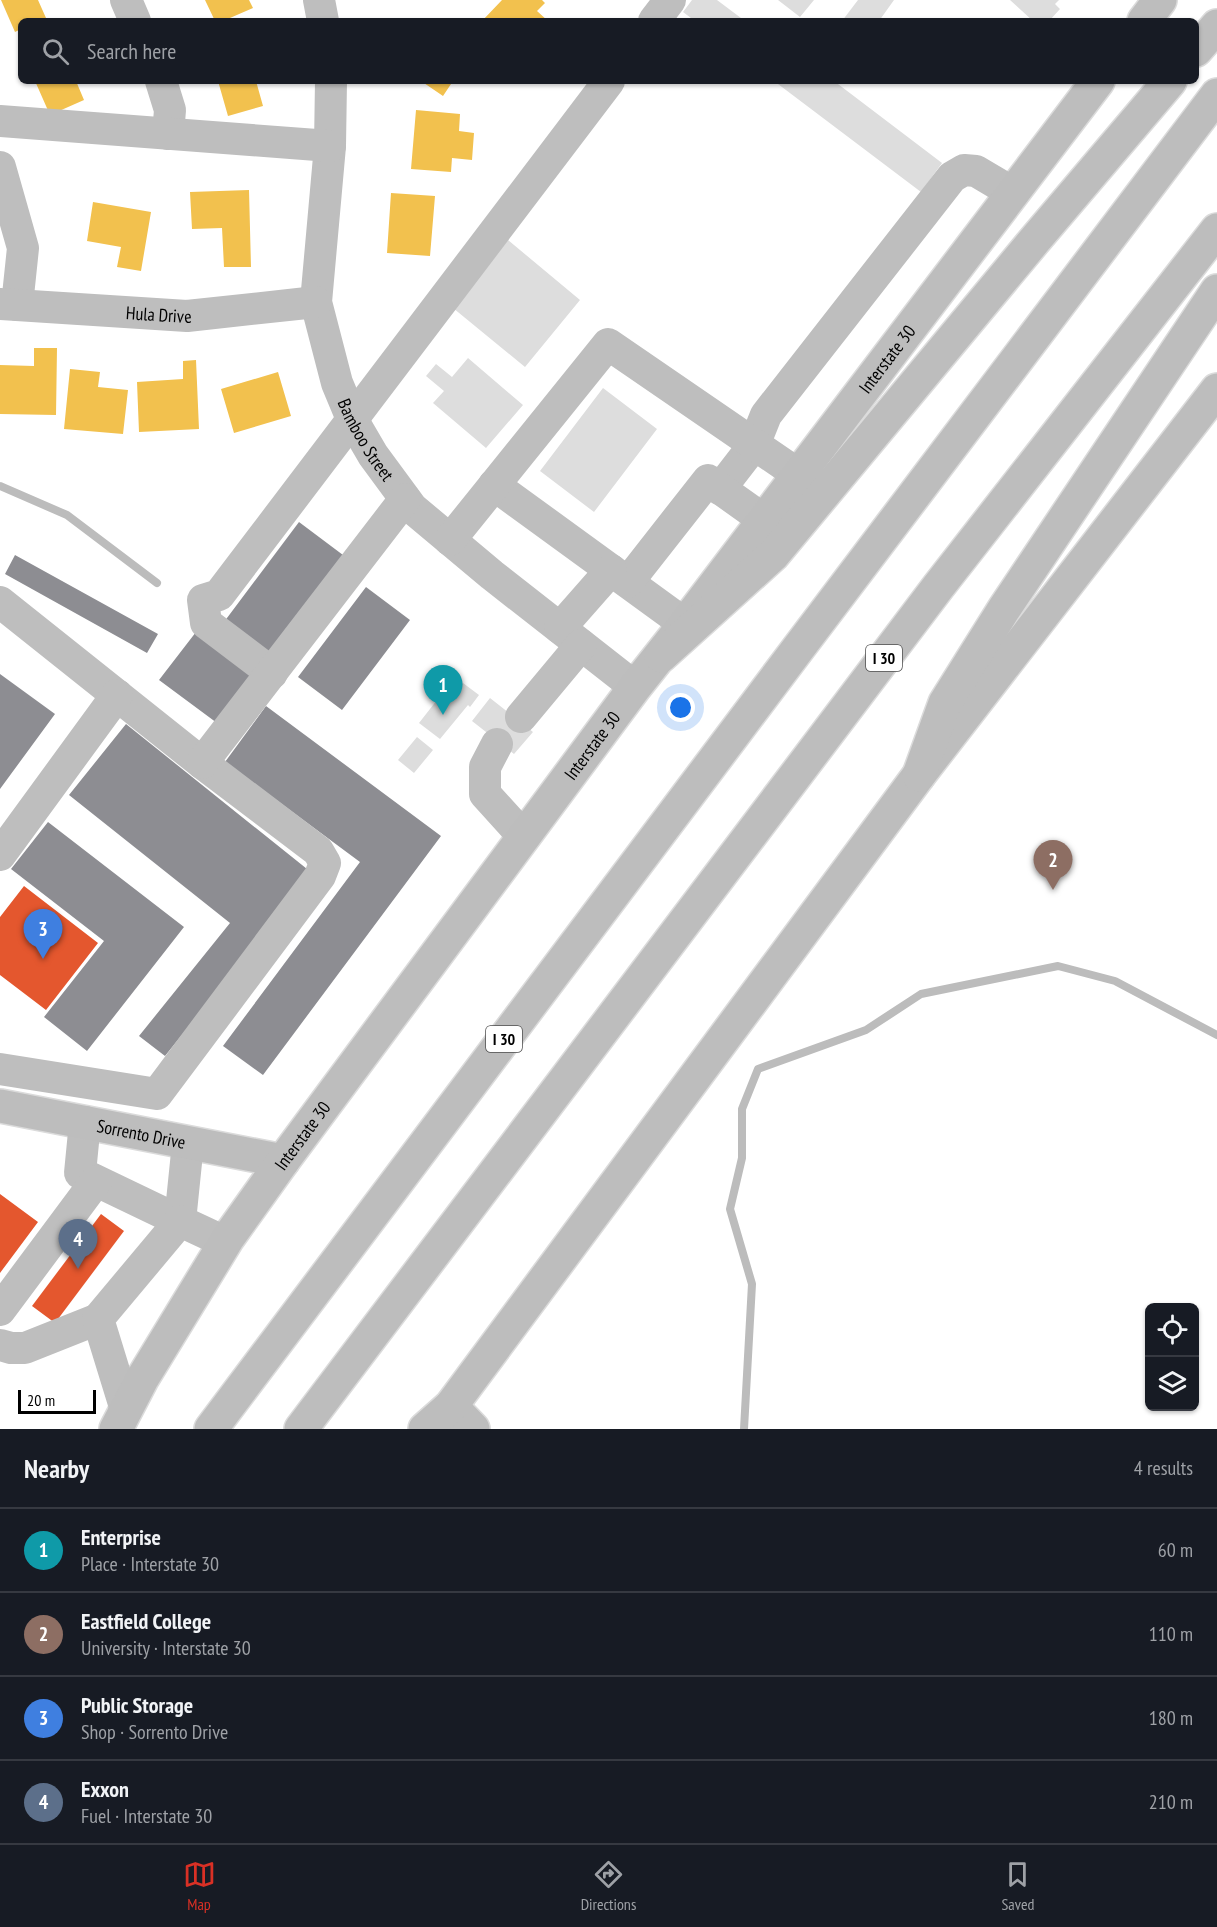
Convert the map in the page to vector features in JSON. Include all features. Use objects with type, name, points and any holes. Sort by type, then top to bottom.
[{"type":"main road","points":[[1146,18],[1160,0]]},
{"type":"main road","points":[[1199,47],[1217,26]]},
{"type":"main road","name":"Interstate 30","points":[[121,1419],[142,1379],[225,1242],[283,1161],[635,687],[661,656],[1096,84]]},
{"type":"main road","points":[[661,656],[773,555],[1167,84]]},
{"type":"main road","name":"I 30","points":[[211,1429],[1217,95]]},
{"type":"main road","name":"I 30","points":[[300,1429],[938,587],[1217,230]]},
{"type":"main road","points":[[919,775],[945,703],[1217,291]]},
{"type":"main road","points":[[425,1429],[462,1418],[919,775],[1217,390]]},
{"type":"main road","name":"Sorrento Drive","points":[[0,1106],[283,1161]]},
{"type":"street","points":[[126,0],[134,18]]},
{"type":"street","points":[[319,0],[322,18]]},
{"type":"street","points":[[656,18],[670,0]]},
{"type":"street","points":[[162,84],[170,110],[168,134]]},
{"type":"street","name":"Bamboo Street","points":[[331,84],[330,146],[316,302],[337,383],[352,419],[373,455],[412,508],[635,687]]},
{"type":"street","points":[[272,673],[206,623],[203,600],[219,595],[607,84]]},
{"type":"street","points":[[0,121],[330,146]]},
{"type":"street","points":[[0,167],[23,248],[9,305]]},
{"type":"street","points":[[720,489],[754,445],[766,415],[952,177],[964,170],[976,171],[1013,193]]},
{"type":"street","name":"Hula Drive","points":[[9,305],[187,316],[316,302]]},
{"type":"street","points":[[450,540],[608,344],[799,475]]},
{"type":"street","points":[[521,717],[571,637],[619,576],[708,480],[764,520]]},
{"type":"street","points":[[494,485],[685,624]]},
{"type":"street","points":[[202,763],[405,499]]},
{"type":"street","points":[[0,602],[202,763],[318,851],[325,863],[320,876],[157,1094],[152,1136]]},
{"type":"street","points":[[0,855],[117,695]]},
{"type":"street","points":[[496,744],[485,768],[485,794],[524,837]]},
{"type":"street","points":[[0,1069],[157,1094]]},
{"type":"street","points":[[86,1122],[80,1173],[225,1242]]},
{"type":"street","points":[[0,1345],[25,1348],[98,1319],[180,1221],[188,1143]]},
{"type":"street","points":[[0,1310],[96,1181]]},
{"type":"street","points":[[98,1319],[121,1419]]},
{"type":"building: Homes","points":[[1,0],[38,0],[46,18],[18,18],[18,30],[15,32]]},
{"type":"building: Homes","points":[[205,0],[249,0],[253,8],[230,18],[214,18]]},
{"type":"building: Homes","points":[[502,0],[542,0],[545,3],[537,11],[545,18],[485,18]]},
{"type":"building: Homes","points":[[36,84],[77,84],[84,100],[50,115]]},
{"type":"building: Homes","points":[[219,84],[257,84],[263,106],[228,116]]},
{"type":"building: Homes","points":[[425,84],[451,84],[443,96]]},
{"type":"building: Homes","points":[[416,110],[460,114],[459,131],[474,133],[472,160],[452,158],[451,172],[411,169]]},
{"type":"building: Homes","points":[[249,190],[251,267],[224,267],[222,228],[192,229],[190,192]]},
{"type":"building: Homes","points":[[391,193],[435,196],[430,256],[387,253]]},
{"type":"building: Homes","points":[[93,202],[151,212],[141,271],[117,267],[121,247],[87,241]]},
{"type":"building: Homes","points":[[34,348],[57,348],[56,415],[0,414],[0,365],[34,366]]},
{"type":"building: Homes","points":[[196,360],[199,429],[139,432],[137,382],[183,379],[183,361]]},
{"type":"building: Homes","points":[[70,369],[100,372],[98,387],[128,390],[123,434],[64,429]]},
{"type":"building: Homes","points":[[278,372],[291,416],[234,433],[221,389]]},
{"type":"building: Shops","points":[[24,886],[98,943],[46,1010],[0,975],[0,917]]},
{"type":"building: Shops","points":[[0,1194],[38,1222],[0,1273]]},
{"type":"building: Shops","points":[[101,1214],[124,1231],[55,1323],[32,1306]]},
{"type":"building: Industry","points":[[299,522],[343,555],[268,655],[224,622]]},
{"type":"building: Industry","points":[[15,555],[158,634],[147,653],[5,574]]},
{"type":"building: Industry","points":[[366,587],[410,620],[342,710],[298,677]]},
{"type":"building: Industry","points":[[196,632],[254,674],[217,723],[159,680]]},
{"type":"building: Industry","points":[[0,674],[55,714],[0,789]]},
{"type":"building: Industry","points":[[266,706],[441,836],[263,1075],[223,1046],[360,862],[225,762]]},
{"type":"building: Industry","points":[[126,724],[312,873],[165,1056],[139,1036],[230,923],[69,795]]},
{"type":"building: Industry","points":[[48,822],[184,927],[87,1051],[44,1017],[104,941],[11,869]]},
{"type":"building: Other","points":[[692,0],[717,0],[741,18],[691,18],[683,12]]},
{"type":"building: Other","points":[[778,0],[814,0],[800,17]]},
{"type":"building: Other","points":[[858,0],[894,0],[881,18],[844,18]]},
{"type":"building: Other","points":[[1010,0],[1059,0],[1055,4],[1060,9],[1052,18],[1030,18]]},
{"type":"building: Other","points":[[778,84],[838,84],[942,163],[921,192]]},
{"type":"building: Other","points":[[508,240],[580,300],[525,367],[453,308]]},
{"type":"building: Other","points":[[468,358],[523,405],[486,448],[433,403],[444,391],[426,376],[436,364],[452,377]]},
{"type":"building: Other","points":[[603,388],[657,429],[594,512],[540,471]]},
{"type":"building: Other","points":[[455,677],[479,695],[440,739],[419,723]]},
{"type":"building: Other","points":[[490,698],[533,732],[514,754],[472,721]]},
{"type":"building: Other","points":[[417,737],[433,750],[414,773],[398,760]]},
{"type":"waterway","points":[[0,486],[67,515],[157,583]]},
{"type":"waterway","points":[[744,1429],[752,1284],[730,1209],[742,1158],[742,1109],[758,1069],[866,1030],[921,994],[1058,966],[1115,981],[1217,1035]]},
{"type":"place","name":"Enterprise","points":[[443,715]]},
{"type":"place","name":"Eastfield College","points":[[1053,890]]},
{"type":"place","name":"Public Storage","points":[[43,959]]},
{"type":"place","name":"Exxon","points":[[78,1269]]}]
